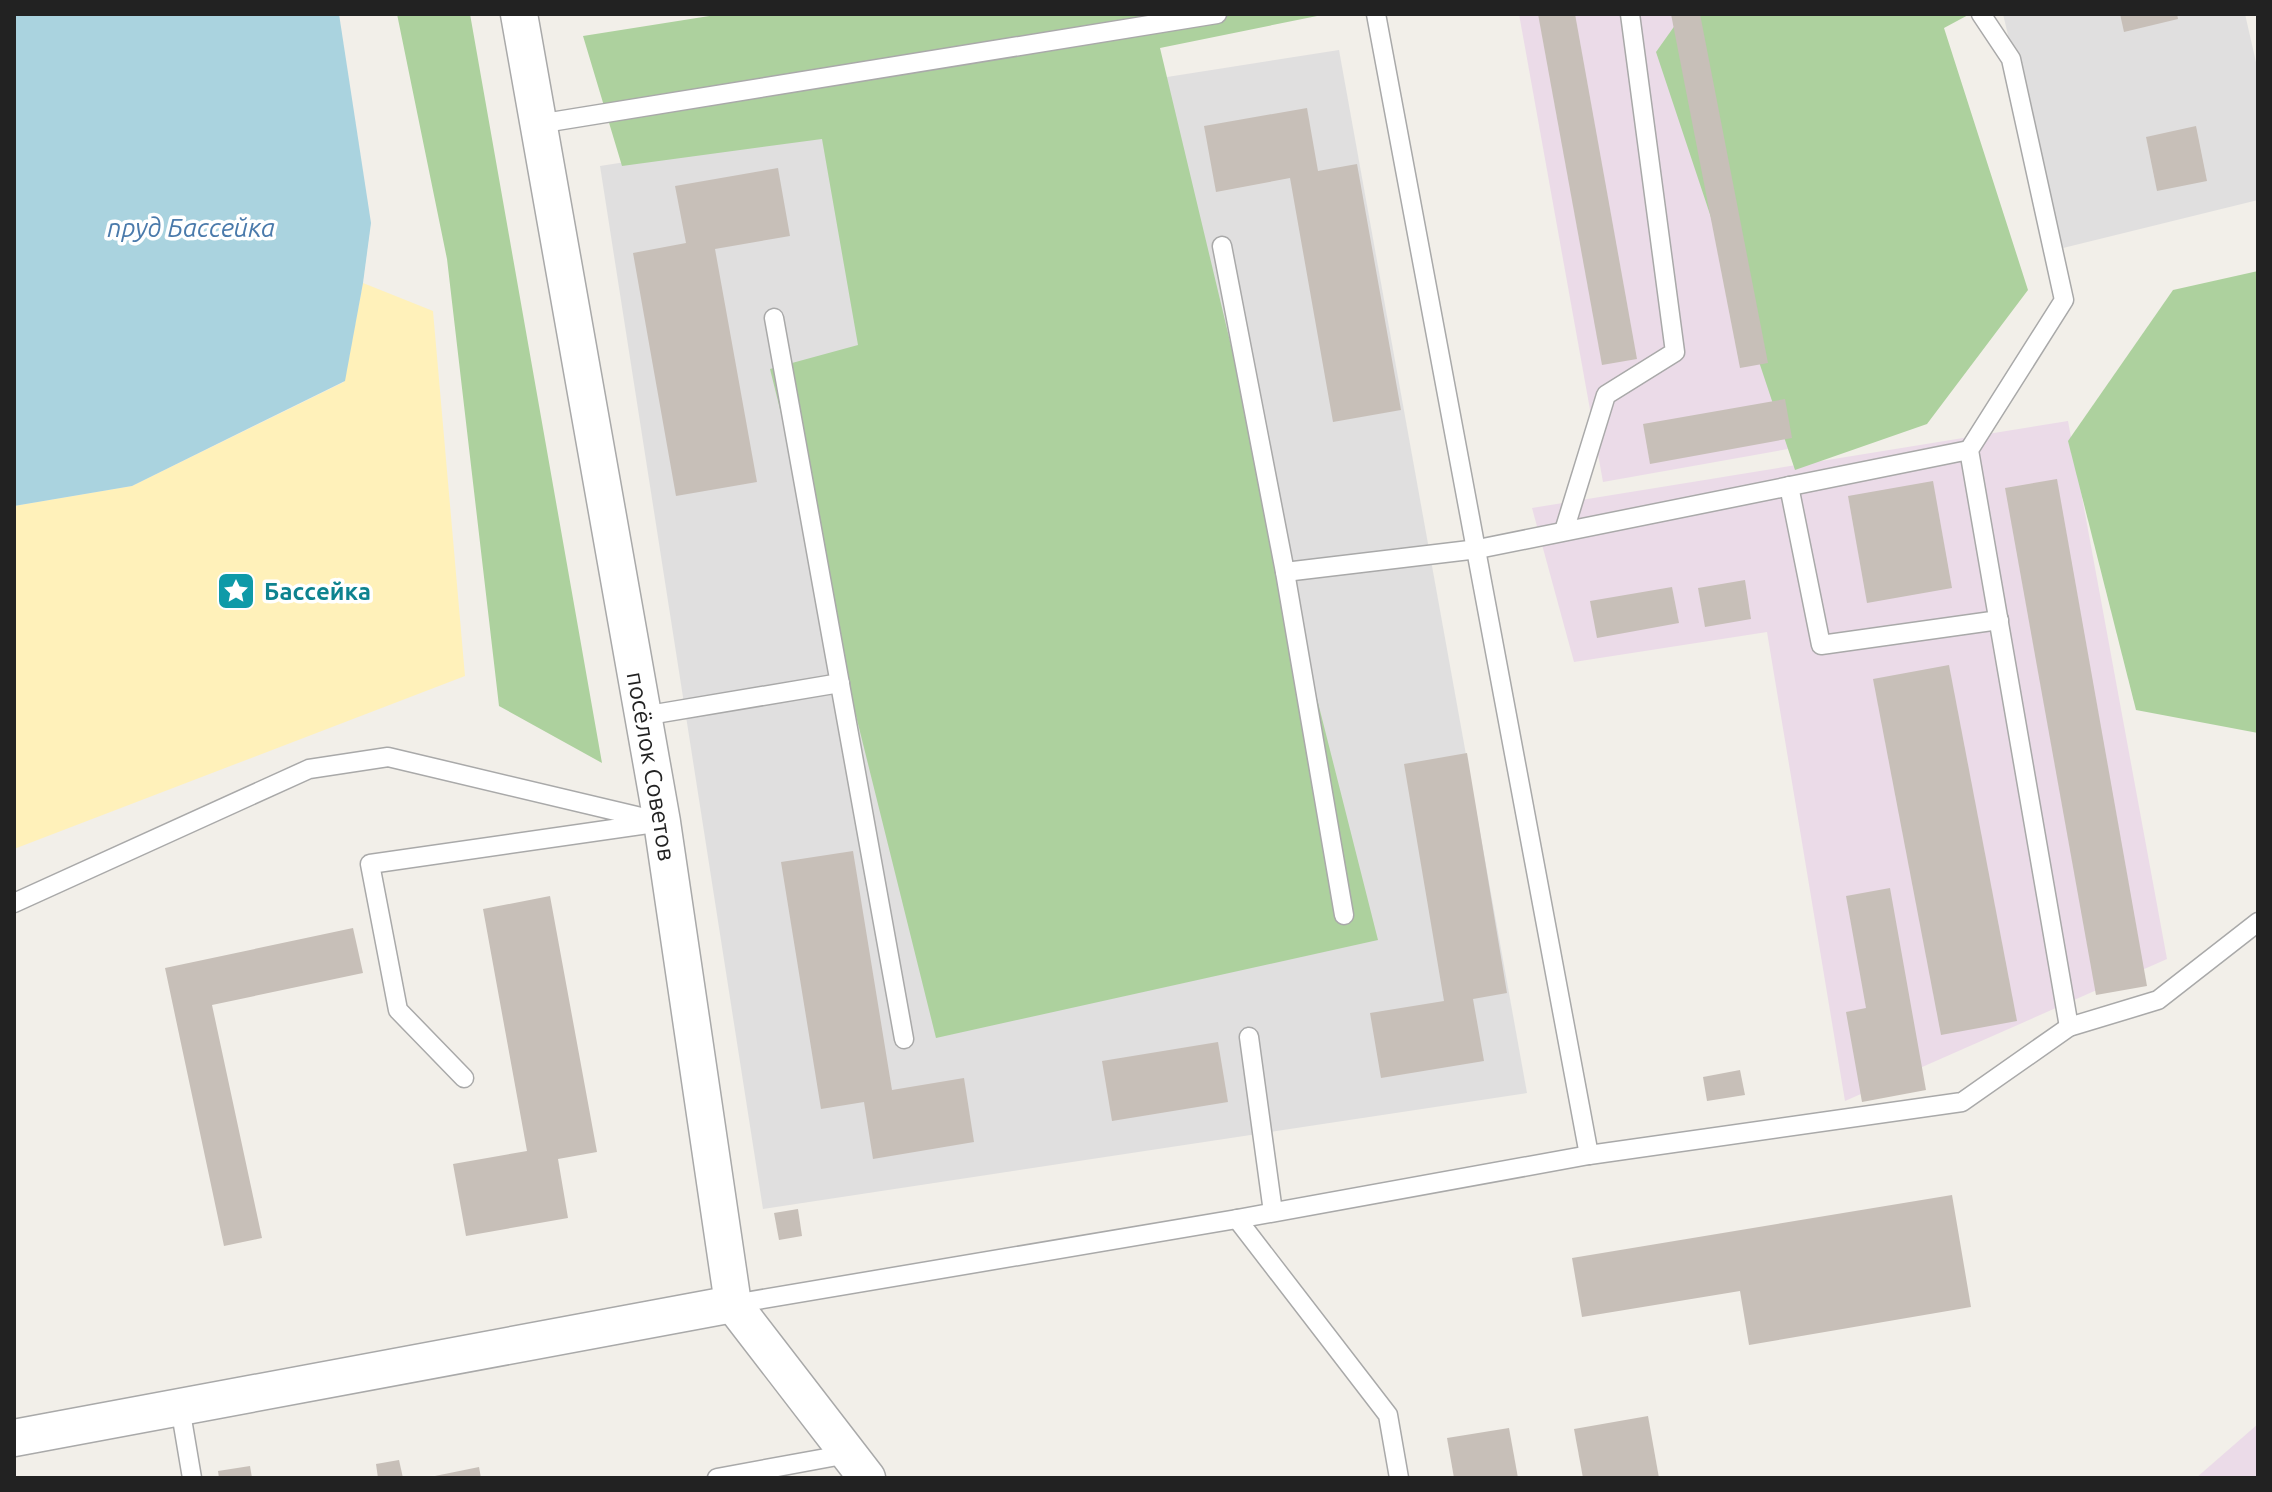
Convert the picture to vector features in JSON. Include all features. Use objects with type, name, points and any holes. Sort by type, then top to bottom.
[{"type":"street","name":"посёлок Советов","points":[[519,14],[662,822],[733,1304],[858,1466]]},
{"type":"street","points":[[14,1438],[733,1304]]},
{"type":"lane","points":[[538,124],[1217,14]]},
{"type":"lane","points":[[1376,14],[1589,1155]]},
{"type":"lane","points":[[1564,531],[1606,395],[1675,352],[1630,14]]},
{"type":"lane","points":[[1981,14],[2011,59],[2064,300],[1969,450],[2069,1027]]},
{"type":"lane","points":[[1222,246],[1285,572],[1344,915]]},
{"type":"lane","points":[[774,318],[904,1039]]},
{"type":"lane","points":[[1285,572],[1478,549],[1969,450]]},
{"type":"lane","points":[[1789,486],[1821,645],[1999,620]]},
{"type":"lane","points":[[643,716],[840,683]]},
{"type":"lane","points":[[14,903],[309,769],[388,757],[662,822]]},
{"type":"lane","points":[[464,1078],[398,1010],[370,864],[662,822]]},
{"type":"lane","points":[[733,1304],[1237,1219],[1589,1155],[1962,1102],[2069,1027],[2158,1000],[2258,922]]},
{"type":"lane","points":[[1249,1037],[1273,1212]]},
{"type":"lane","points":[[1237,1219],[1388,1415],[1399,1478]]},
{"type":"lane","points":[[180,1407],[192,1478]]},
{"type":"lane","points":[[717,1478],[858,1466]]},
{"type":"shaded area","points":[[1519,14],[1728,14],[1805,446],[1603,482]]},
{"type":"shaded area","points":[[2003,14],[2245,14],[2258,71],[2258,200],[2059,249]]},
{"type":"shaded area","points":[[1339,50],[1527,1093],[763,1209],[600,166]]},
{"type":"shaded area","points":[[2068,421],[2167,959],[1845,1101],[1767,632],[1574,662],[1532,508]]},
{"type":"shaded area","points":[[2258,1424],[2258,1478],[2196,1478]]},
{"type":"green space","points":[[397,14],[470,14],[602,763],[499,706],[447,259]]},
{"type":"green space","points":[[722,14],[1327,14],[1160,48],[1285,572],[1378,940],[936,1038],[770,369],[858,345],[822,139],[622,166],[583,36]]},
{"type":"green space","points":[[1683,14],[1970,14],[1944,28],[2028,290],[1927,424],[1795,470],[1656,52]]},
{"type":"green space","points":[[2258,271],[2258,733],[2136,710],[2068,441],[2173,290]]},
{"type":"sand","name":"Бассейка","points":[[363,283],[433,311],[465,676],[14,849],[14,506],[132,486],[344,382]]},
{"type":"water","name":"пруд Бассейка","points":[[14,14],[339,14],[371,223],[345,381],[132,486],[14,506]]},
{"type":"building","points":[[1538,14],[1575,14],[1637,359],[1602,365]]},
{"type":"building","points":[[1671,14],[1700,14],[1768,363],[1740,368]]},
{"type":"building","points":[[2120,14],[2177,14],[2178,19],[2124,32]]},
{"type":"building","points":[[1307,108],[1318,171],[1357,164],[1401,410],[1333,422],[1290,178],[1216,192],[1204,126]]},
{"type":"building","points":[[2196,126],[2207,181],[2157,191],[2146,137]]},
{"type":"building","points":[[778,168],[790,236],[715,249],[757,482],[676,496],[633,253],[686,243],[675,186]]},
{"type":"building","points":[[1785,399],[1792,438],[1650,464],[1643,424]]},
{"type":"building","points":[[2057,479],[2147,986],[2096,995],[2005,488]]},
{"type":"building","points":[[1933,481],[1952,588],[1867,603],[1848,496]]},
{"type":"building","points":[[1745,580],[1751,619],[1705,627],[1698,588]]},
{"type":"building","points":[[1672,587],[1679,623],[1597,638],[1590,601]]},
{"type":"building","points":[[1949,665],[2017,1021],[1941,1035],[1873,679]]},
{"type":"building","points":[[1467,753],[1507,993],[1473,999],[1484,1061],[1381,1078],[1370,1013],[1444,1001],[1404,764]]},
{"type":"building","points":[[853,851],[892,1090],[964,1078],[974,1142],[873,1159],[864,1102],[821,1109],[781,862]]},
{"type":"building","points":[[1890,888],[1926,1090],[1862,1102],[1846,1012],[1866,1008],[1846,896]]},
{"type":"building","points":[[550,896],[597,1152],[558,1159],[568,1218],[466,1236],[453,1164],[527,1151],[483,909]]},
{"type":"building","points":[[353,928],[363,973],[212,1005],[262,1238],[224,1246],[165,968]]},
{"type":"building","points":[[1218,1042],[1228,1102],[1112,1121],[1102,1061]]},
{"type":"building","points":[[1740,1070],[1745,1095],[1707,1101],[1703,1077]]},
{"type":"building","points":[[1952,1195],[1971,1307],[1749,1345],[1740,1291],[1582,1317],[1572,1258]]},
{"type":"building","points":[[798,1209],[802,1236],[779,1240],[774,1213]]},
{"type":"building","points":[[1648,1416],[1659,1478],[1583,1478],[1574,1429]]},
{"type":"building","points":[[1509,1428],[1518,1478],[1454,1478],[1447,1438]]},
{"type":"building","points":[[399,1460],[403,1478],[378,1478],[376,1464]]},
{"type":"building","points":[[250,1466],[252,1478],[219,1478],[218,1471]]},
{"type":"building","points":[[479,1467],[481,1478],[430,1478],[430,1477]]},
{"type":"place","name":"Бассейка","points":[[236,591]]}]
